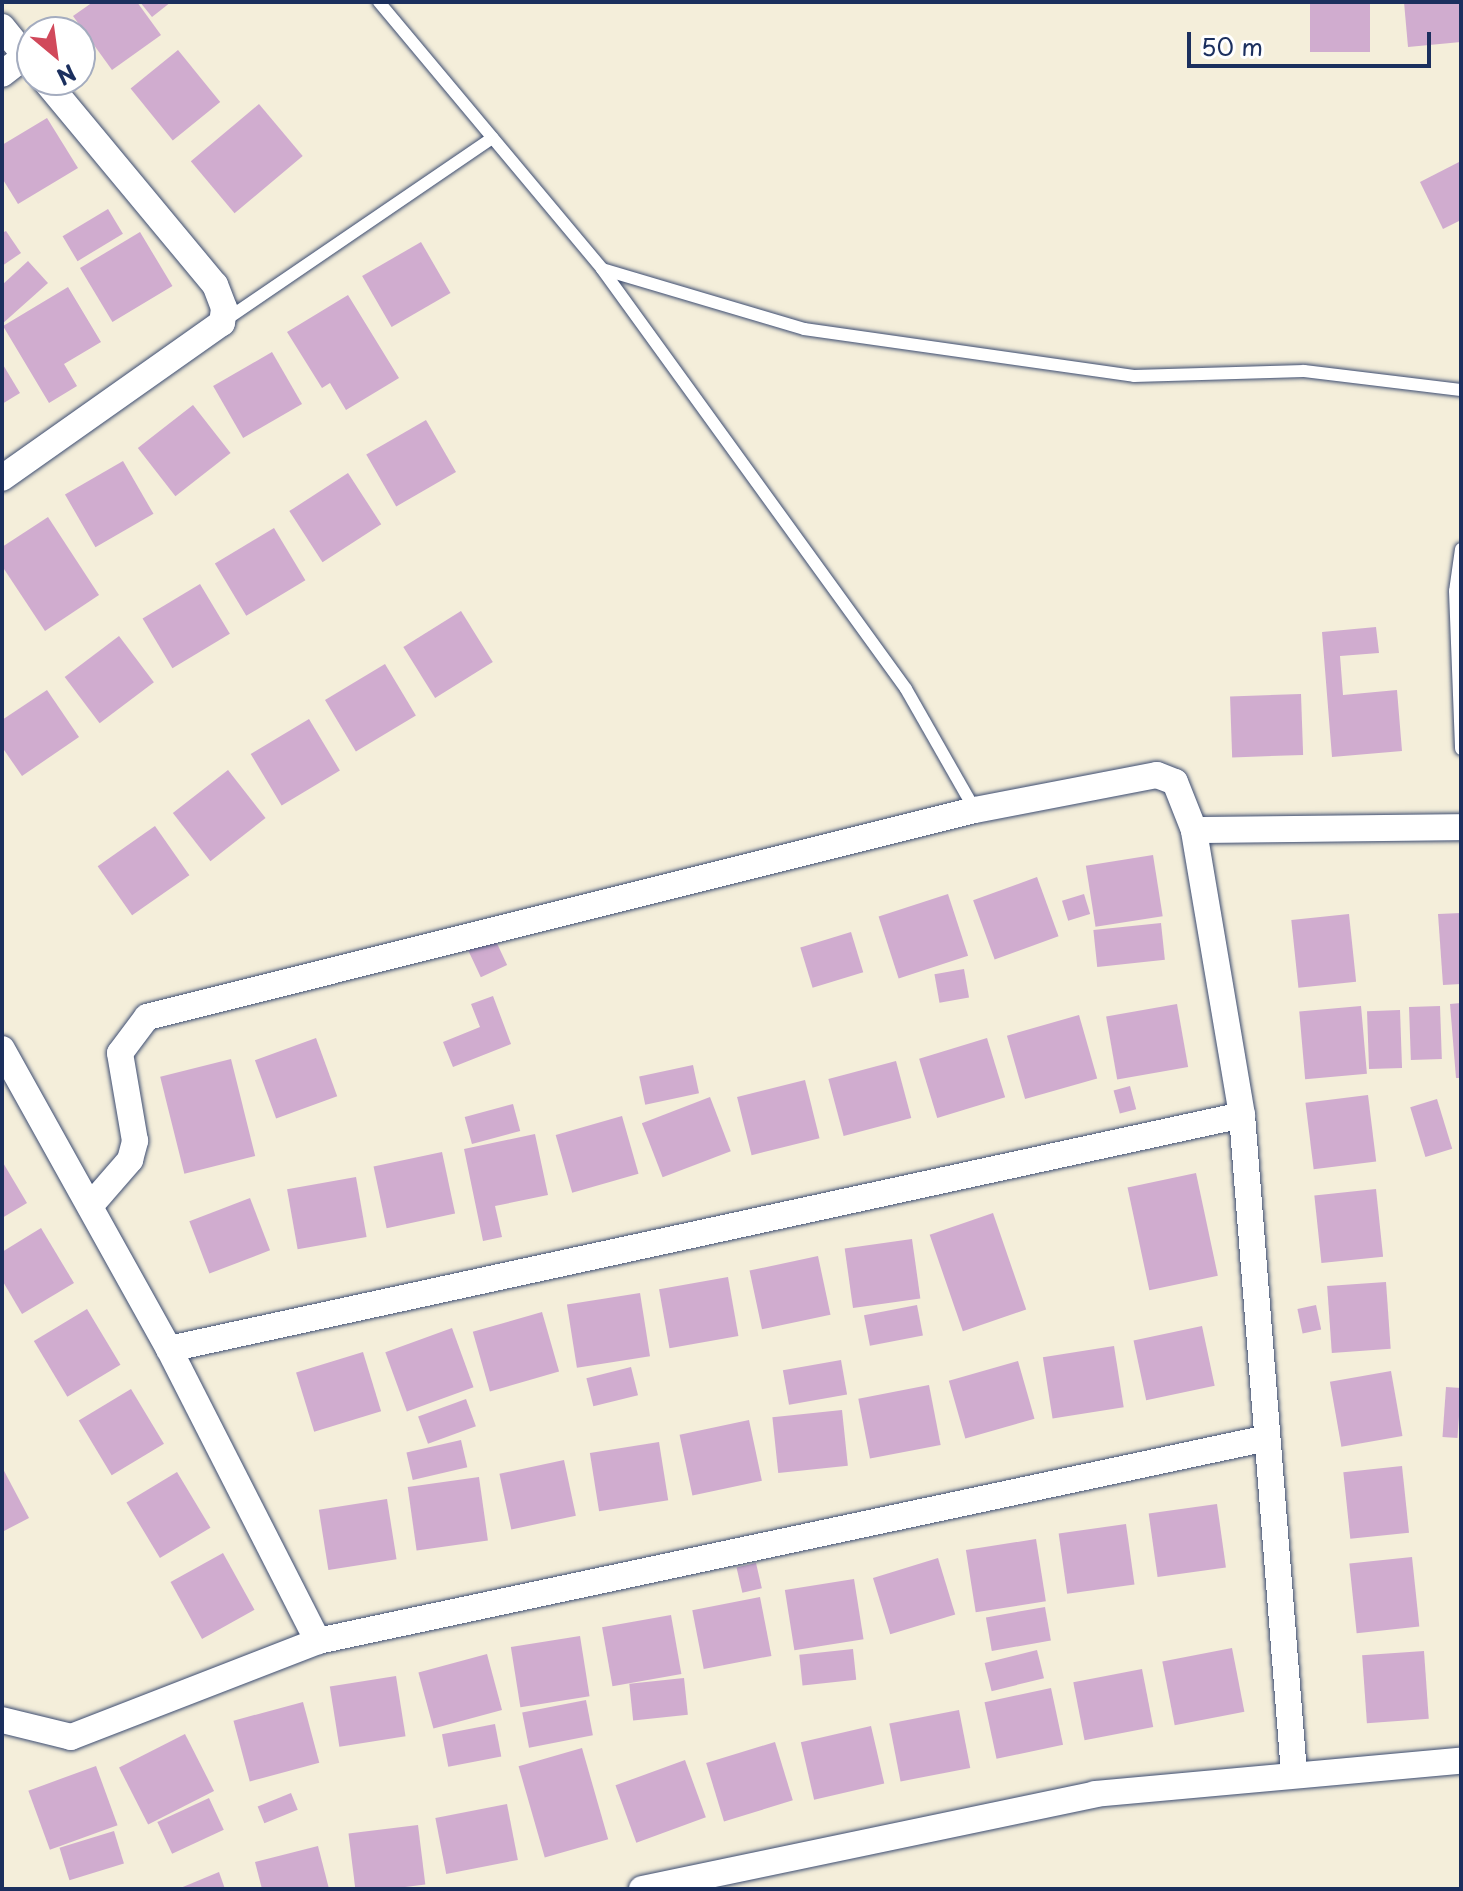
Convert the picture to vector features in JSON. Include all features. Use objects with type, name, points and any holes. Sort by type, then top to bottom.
[{"type":"street","points":[[2,27],[16,44]]},
{"type":"street","points":[[2,478],[222,323],[222,295],[58,96]]},
{"type":"street","points":[[91,1205],[130,1160],[135,1141],[120,1053],[147,1017],[975,810],[1157,775],[1175,782],[1194,830],[1242,1115],[1263,1439],[1294,1773]]},
{"type":"street","points":[[1194,830],[1461,827]]},
{"type":"street","points":[[2,1049],[169,1349],[318,1641]]},
{"type":"street","points":[[169,1349],[1242,1115]]},
{"type":"street","points":[[2,1720],[71,1737],[318,1641],[1263,1439]]},
{"type":"street","points":[[642,1889],[1095,1794],[1294,1773],[1461,1761]]},
{"type":"lane","points":[[379,2],[602,269],[906,689],[975,810]]},
{"type":"lane","points":[[222,323],[492,138]]},
{"type":"lane","points":[[602,269],[804,329],[1134,376],[1304,371],[1461,390]]},
{"type":"lane","points":[[1461,549],[1461,749]]},
{"type":"building","points":[[93,2],[137,2],[161,35],[112,70],[96,48],[96,16],[73,16]]},
{"type":"building","points":[[140,2],[171,2],[152,17]]},
{"type":"building","points":[[1310,2],[1370,2],[1370,52],[1310,52]]},
{"type":"building","points":[[1404,2],[1461,2],[1461,42],[1408,47]]},
{"type":"building","points":[[178,50],[220,102],[173,140],[131,88]]},
{"type":"building","points":[[259,104],[303,156],[235,213],[191,161]]},
{"type":"building","points":[[47,118],[78,168],[18,204],[2,178],[2,145]]},
{"type":"building","points":[[1461,161],[1461,220],[1443,229],[1420,182]]},
{"type":"building","points":[[108,209],[123,234],[78,261],[63,236]]},
{"type":"building","points":[[6,231],[21,253],[2,266],[2,233]]},
{"type":"building","points":[[140,232],[172,286],[112,322],[80,268]]},
{"type":"building","points":[[421,242],[450,293],[392,327],[362,276]]},
{"type":"building","points":[[28,261],[48,283],[2,324],[2,285]]},
{"type":"building","points":[[68,287],[101,342],[64,364],[77,386],[49,403],[3,326]]},
{"type":"building","points":[[348,295],[399,378],[346,410],[330,383],[322,388],[287,332]]},
{"type":"building","points":[[272,352],[302,404],[243,438],[213,386]]},
{"type":"building","points":[[2,363],[20,393],[2,404]]},
{"type":"building","points":[[193,405],[231,453],[175,496],[138,448]]},
{"type":"building","points":[[426,420],[456,472],[396,506],[366,454]]},
{"type":"building","points":[[123,461],[154,514],[95,547],[65,494]]},
{"type":"building","points":[[348,473],[381,524],[323,562],[289,511]]},
{"type":"building","points":[[48,517],[99,595],[45,631],[2,566],[2,547]]},
{"type":"building","points":[[274,528],[305,580],[246,616],[215,564]]},
{"type":"building","points":[[200,584],[230,634],[172,668],[143,619]]},
{"type":"building","points":[[461,611],[493,662],[435,698],[403,647]]},
{"type":"building","points":[[1376,627],[1379,653],[1340,656],[1343,695],[1397,690],[1402,751],[1332,757],[1322,632]]},
{"type":"building","points":[[119,636],[154,682],[100,723],[65,677]]},
{"type":"building","points":[[385,664],[416,715],[356,751],[325,700]]},
{"type":"building","points":[[47,690],[79,737],[22,776],[2,747],[2,720]]},
{"type":"building","points":[[1301,694],[1303,755],[1232,757],[1230,696]]},
{"type":"building","points":[[309,719],[340,770],[282,805],[251,754]]},
{"type":"building","points":[[228,770],[266,818],[210,861],[173,813]]},
{"type":"building","points":[[155,826],[189,875],[132,915],[98,866]]},
{"type":"building","points":[[1153,855],[1163,916],[1096,927],[1086,866]]},
{"type":"building","points":[[1037,877],[1059,936],[995,959],[973,900]]},
{"type":"building","points":[[948,894],[968,956],[899,978],[879,917]]},
{"type":"building","points":[[1084,894],[1090,914],[1068,921],[1062,901]]},
{"type":"building","points":[[1461,913],[1461,984],[1443,985],[1438,914]]},
{"type":"building","points":[[1349,914],[1356,982],[1298,988],[1291,920]]},
{"type":"building","points":[[1161,923],[1165,960],[1097,967],[1093,930]]},
{"type":"building","points":[[851,932],[863,972],[813,988],[800,947]]},
{"type":"building","points":[[494,937],[507,965],[481,977],[468,949]]},
{"type":"building","points":[[964,969],[969,998],[939,1003],[934,974]]},
{"type":"building","points":[[493,996],[511,1044],[453,1067],[443,1042],[480,1027],[471,1004]]},
{"type":"building","points":[[1461,1003],[1461,1078],[1456,1078],[1450,1004]]},
{"type":"building","points":[[1177,1004],[1188,1067],[1117,1080],[1106,1017]]},
{"type":"building","points":[[1361,1006],[1367,1074],[1305,1079],[1299,1011]]},
{"type":"building","points":[[1440,1006],[1442,1059],[1411,1060],[1409,1007]]},
{"type":"building","points":[[1400,1010],[1402,1068],[1369,1069],[1367,1011]]},
{"type":"building","points":[[1079,1015],[1097,1078],[1025,1099],[1007,1036]]},
{"type":"building","points":[[316,1038],[337,1096],[276,1118],[255,1060]]},
{"type":"building","points":[[987,1038],[1005,1097],[937,1118],[919,1059]]},
{"type":"building","points":[[231,1059],[255,1156],[184,1174],[160,1077]]},
{"type":"building","points":[[896,1061],[911,1118],[844,1136],[828,1079]]},
{"type":"building","points":[[693,1065],[699,1093],[645,1105],[639,1076]]},
{"type":"building","points":[[805,1080],[820,1138],[752,1155],[737,1097]]},
{"type":"building","points":[[1130,1086],[1136,1109],[1120,1114],[1114,1090]]},
{"type":"building","points":[[1368,1095],[1376,1162],[1314,1169],[1305,1103]]},
{"type":"building","points":[[710,1097],[731,1151],[663,1177],[642,1123]]},
{"type":"building","points":[[1437,1099],[1452,1149],[1425,1157],[1410,1107]]},
{"type":"building","points":[[513,1104],[520,1131],[472,1144],[465,1117]]},
{"type":"building","points":[[622,1116],[639,1174],[572,1193],[556,1135]]},
{"type":"building","points":[[535,1134],[548,1195],[495,1206],[502,1237],[483,1241],[464,1149]]},
{"type":"building","points":[[442,1152],[455,1214],[387,1228],[374,1167]]},
{"type":"building","points":[[2,1161],[27,1203],[2,1218]]},
{"type":"building","points":[[1196,1173],[1218,1276],[1149,1290],[1128,1188]]},
{"type":"building","points":[[356,1177],[367,1237],[298,1249],[287,1189]]},
{"type":"building","points":[[1376,1189],[1383,1257],[1321,1263],[1314,1195]]},
{"type":"building","points":[[250,1198],[270,1250],[209,1274],[189,1221]]},
{"type":"building","points":[[993,1213],[1026,1309],[963,1331],[930,1235]]},
{"type":"building","points":[[41,1228],[74,1283],[22,1314],[2,1280],[2,1252]]},
{"type":"building","points":[[912,1239],[920,1298],[853,1308],[845,1248]]},
{"type":"building","points":[[818,1256],[830,1315],[762,1329],[750,1271]]},
{"type":"building","points":[[728,1277],[738,1336],[669,1348],[659,1289]]},
{"type":"building","points":[[1386,1282],[1391,1349],[1332,1353],[1327,1286]]},
{"type":"building","points":[[640,1293],[650,1356],[577,1368],[567,1305]]},
{"type":"building","points":[[917,1305],[923,1335],[870,1346],[864,1315]]},
{"type":"building","points":[[1316,1305],[1321,1329],[1303,1333],[1297,1309]]},
{"type":"building","points":[[87,1309],[120,1365],[67,1397],[34,1341]]},
{"type":"building","points":[[542,1312],[559,1372],[490,1391],[473,1332]]},
{"type":"building","points":[[1202,1326],[1215,1386],[1146,1400],[1134,1341]]},
{"type":"building","points":[[452,1328],[474,1387],[407,1411],[385,1352]]},
{"type":"building","points":[[1114,1346],[1124,1407],[1053,1418],[1043,1357]]},
{"type":"building","points":[[363,1352],[381,1411],[314,1432],[296,1372]]},
{"type":"building","points":[[841,1360],[847,1394],[789,1405],[783,1370]]},
{"type":"building","points":[[1018,1361],[1035,1419],[965,1439],[949,1381]]},
{"type":"building","points":[[631,1367],[638,1395],[593,1406],[586,1378]]},
{"type":"building","points":[[1391,1371],[1402,1436],[1341,1447],[1330,1382]]},
{"type":"building","points":[[929,1385],[941,1445],[870,1459],[858,1399]]},
{"type":"building","points":[[1446,1387],[1461,1388],[1457,1438],[1443,1437]]},
{"type":"building","points":[[131,1389],[164,1444],[112,1475],[79,1420]]},
{"type":"building","points":[[466,1399],[476,1426],[428,1444],[418,1416]]},
{"type":"building","points":[[842,1410],[848,1466],[778,1473],[772,1417]]},
{"type":"building","points":[[749,1420],[762,1481],[692,1495],[680,1435]]},
{"type":"building","points":[[461,1440],[467,1467],[413,1480],[406,1453]]},
{"type":"building","points":[[659,1442],[668,1500],[599,1511],[590,1453]]},
{"type":"building","points":[[564,1460],[576,1516],[511,1529],[499,1474]]},
{"type":"building","points":[[1402,1466],[1409,1533],[1350,1539],[1343,1472]]},
{"type":"building","points":[[2,1467],[29,1518],[2,1532]]},
{"type":"building","points":[[177,1472],[210,1528],[160,1558],[126,1502]]},
{"type":"building","points":[[479,1477],[488,1540],[417,1550],[408,1487]]},
{"type":"building","points":[[387,1499],[397,1559],[328,1570],[319,1510]]},
{"type":"building","points":[[1217,1504],[1226,1567],[1158,1577],[1149,1514]]},
{"type":"building","points":[[1126,1524],[1134,1584],[1067,1594],[1059,1533]]},
{"type":"building","points":[[1036,1539],[1046,1601],[976,1612],[966,1550]]},
{"type":"building","points":[[223,1553],[255,1610],[202,1639],[171,1582]]},
{"type":"building","points":[[1412,1557],[1419,1627],[1357,1633],[1349,1564]]},
{"type":"building","points":[[938,1558],[955,1614],[890,1634],[873,1578]]},
{"type":"building","points":[[756,1563],[762,1588],[742,1593],[737,1567]]},
{"type":"building","points":[[854,1579],[864,1639],[794,1650],[785,1590]]},
{"type":"building","points":[[760,1597],[771,1656],[704,1669],[692,1610]]},
{"type":"building","points":[[1045,1607],[1051,1640],[992,1651],[986,1617]]},
{"type":"building","points":[[671,1615],[681,1674],[612,1686],[602,1627]]},
{"type":"building","points":[[580,1636],[590,1696],[520,1707],[511,1647]]},
{"type":"building","points":[[1232,1648],[1244,1712],[1175,1725],[1162,1662]]},
{"type":"building","points":[[853,1649],[856,1680],[803,1685],[799,1655]]},
{"type":"building","points":[[1037,1650],[1044,1678],[992,1691],[985,1663]]},
{"type":"building","points":[[1424,1651],[1429,1719],[1367,1723],[1362,1655]]},
{"type":"building","points":[[487,1654],[502,1710],[433,1728],[418,1672]]},
{"type":"building","points":[[1142,1669],[1153,1727],[1085,1740],[1073,1682]]},
{"type":"building","points":[[396,1676],[406,1736],[339,1747],[330,1686]]},
{"type":"building","points":[[684,1678],[688,1715],[633,1721],[629,1684]]},
{"type":"building","points":[[1051,1688],[1063,1745],[997,1759],[984,1702]]},
{"type":"building","points":[[586,1700],[593,1735],[529,1748],[522,1712]]},
{"type":"building","points":[[303,1702],[319,1763],[250,1781],[233,1721]]},
{"type":"building","points":[[959,1710],[970,1768],[901,1781],[889,1724]]},
{"type":"building","points":[[495,1724],[501,1756],[448,1767],[442,1734]]},
{"type":"building","points":[[871,1726],[884,1783],[814,1800],[801,1742]]},
{"type":"building","points":[[185,1734],[214,1791],[148,1825],[119,1768]]},
{"type":"building","points":[[775,1742],[793,1800],[724,1821],[706,1763]]},
{"type":"building","points":[[582,1748],[608,1839],[545,1858],[519,1766]]},
{"type":"building","points":[[685,1760],[706,1817],[636,1843],[615,1785]]},
{"type":"building","points":[[96,1766],[118,1825],[50,1850],[28,1791]]},
{"type":"building","points":[[291,1793],[298,1810],[264,1823],[258,1806]]},
{"type":"building","points":[[209,1798],[224,1830],[172,1854],[157,1822]]},
{"type":"building","points":[[507,1804],[518,1860],[446,1874],[435,1818]]},
{"type":"building","points":[[418,1825],[425,1885],[355,1889],[349,1834]]},
{"type":"building","points":[[114,1831],[124,1864],[69,1880],[59,1848]]},
{"type":"building","points":[[318,1846],[329,1889],[262,1889],[255,1862]]},
{"type":"building","points":[[219,1872],[225,1889],[178,1889]]}]
